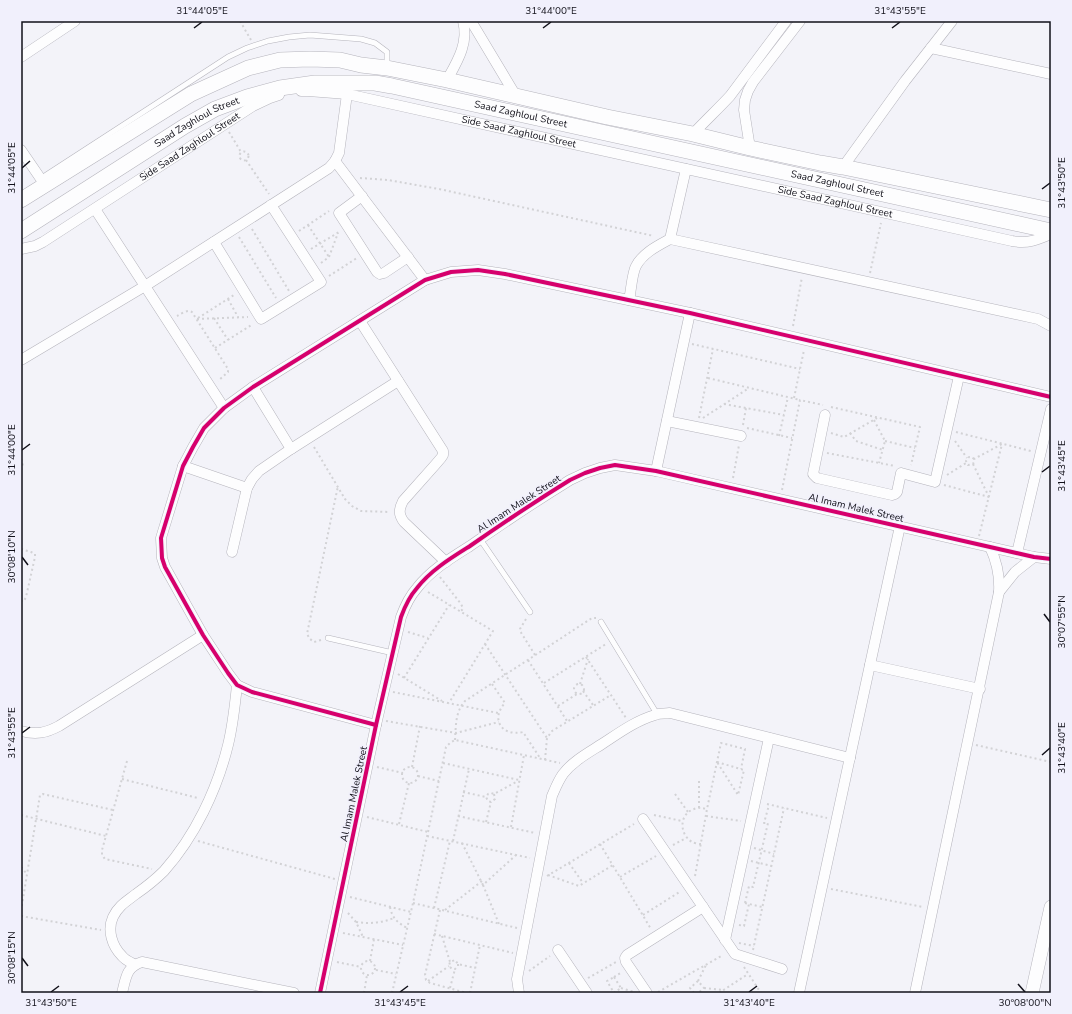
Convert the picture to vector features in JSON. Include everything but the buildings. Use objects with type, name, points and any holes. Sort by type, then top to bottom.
[{"type":"main road","name":"Saad Zaghloul Street","points":[[21,200],[42,182],[191,94],[248,68],[280,60],[310,59],[340,60],[447,80],[607,117],[693,134],[820,164],[843,167],[1051,210]]},
{"type":"main road","name":"Saad Zaghloul Street","points":[[21,231],[185,126],[222,107],[247,97],[280,88],[315,83],[375,83],[604,132],[1051,232]]},
{"type":"main road","points":[[604,132],[607,117]]},
{"type":"street","points":[[21,57],[75,21]]},
{"type":"street","points":[[447,80],[463,50],[465,37],[463,21]]},
{"type":"street","points":[[472,21],[516,96]]},
{"type":"street","points":[[693,134],[730,96],[786,21]]},
{"type":"street","points":[[750,148],[744,110],[748,91],[753,82],[800,21]]},
{"type":"street","points":[[843,167],[952,21]]},
{"type":"street","points":[[931,48],[1051,74]]},
{"type":"street","name":"Side Saad Zaghloul Street","points":[[21,249],[35,246],[43,242],[253,106],[270,98],[308,90],[347,94],[1021,242],[1030,242],[1051,232]]},
{"type":"street","points":[[21,360],[145,286],[329,168],[339,153],[347,94]]},
{"type":"street","points":[[21,150],[42,182]]},
{"type":"street","points":[[335,161],[425,280]]},
{"type":"street","points":[[670,239],[686,169]]},
{"type":"street","points":[[362,196],[339,213],[377,272],[380,274],[384,273],[408,257]]},
{"type":"street","points":[[214,242],[260,318],[321,282],[291,236],[273,204]]},
{"type":"street","points":[[95,209],[224,408]]},
{"type":"street","points":[[629,300],[635,267],[645,255],[656,246],[670,239],[1038,319],[1051,326]]},
{"type":"street","points":[[377,722],[252,692],[237,685],[202,635],[165,567],[162,558],[161,538],[183,466],[204,428],[224,408],[253,387],[425,280],[451,272],[478,270],[505,274],[690,313],[1051,397]]},
{"type":"street","points":[[656,470],[690,313]]},
{"type":"street","points":[[360,321],[443,451],[443,455],[435,466],[403,501],[399,512],[400,517],[404,522],[446,562]]},
{"type":"street","points":[[825,415],[814,474],[817,478],[892,495],[897,492],[905,474],[935,482],[959,376]]},
{"type":"street","points":[[232,552],[248,488],[252,479],[259,471],[398,381]]},
{"type":"street","points":[[253,387],[291,449]]},
{"type":"street","points":[[1017,553],[1051,409]]},
{"type":"street","points":[[667,421],[741,436]]},
{"type":"street","name":"Al Imam Malek Street","points":[[320,993],[384,690],[401,617],[405,606],[418,586],[435,570],[570,480],[600,468],[615,465],[656,470],[1034,557],[1051,559]]},
{"type":"street","points":[[183,466],[248,488]]},
{"type":"street","points":[[799,993],[900,526]]},
{"type":"street","points":[[915,993],[967,743],[980,689],[999,592],[1000,580],[998,568],[990,546]]},
{"type":"street","points":[[999,592],[1015,572],[1034,557]]},
{"type":"street","points":[[21,731],[31,733],[51,731],[202,635]]},
{"type":"street","points":[[870,665],[980,689]]},
{"type":"street","points":[[134,964],[122,957],[114,946],[110,932],[112,918],[120,906],[163,871],[188,839],[199,820],[209,801],[229,744],[237,685]]},
{"type":"street","points":[[519,993],[517,979],[521,955],[552,796],[563,774],[571,766],[644,718],[657,714],[670,713],[850,758]]},
{"type":"street","points":[[725,940],[769,738]]},
{"type":"street","points":[[643,819],[733,952],[782,968]]},
{"type":"street","points":[[647,993],[626,962],[627,955],[703,907]]},
{"type":"street","points":[[1032,993],[1051,907]]},
{"type":"street","points":[[558,950],[587,993]]},
{"type":"street","points":[[122,993],[128,970],[134,964],[142,962],[294,993]]},
{"type":"lane","points":[[42,182],[228,57],[247,48],[268,41],[310,35],[361,39],[375,43],[387,52],[387,68]]},
{"type":"lane","points":[[480,539],[530,612]]},
{"type":"lane","points":[[601,622],[657,714]]},
{"type":"lane","points":[[328,638],[393,653]]},
{"type":"path","points":[[224,125],[241,152]]},
{"type":"path","points":[[241,152],[239,159],[246,160]]},
{"type":"path","points":[[241,152],[246,152],[248,154],[248,159],[246,160]]},
{"type":"path","points":[[246,160],[273,204]]},
{"type":"path","points":[[347,177],[388,180],[439,189],[670,239]]},
{"type":"path","points":[[291,236],[335,207],[339,213]]},
{"type":"path","points":[[868,282],[883,212]]},
{"type":"path","points":[[247,220],[294,299]]},
{"type":"path","points":[[308,225],[329,257]]},
{"type":"path","points":[[335,226],[339,232]]},
{"type":"path","points":[[234,229],[282,306]]},
{"type":"path","points":[[303,254],[339,232]]},
{"type":"path","points":[[312,269],[329,257],[339,232]]},
{"type":"path","points":[[321,282],[365,253]]},
{"type":"path","points":[[791,337],[803,268]]},
{"type":"path","points":[[196,319],[243,289]]},
{"type":"path","points":[[228,298],[239,317]]},
{"type":"path","points":[[168,321],[186,311],[192,312],[228,369],[228,372],[210,386]]},
{"type":"path","points":[[196,319],[239,317],[260,318]]},
{"type":"path","points":[[214,318],[228,340]]},
{"type":"path","points":[[215,348],[260,318]]},
{"type":"path","points":[[794,398],[806,341]]},
{"type":"path","points":[[683,342],[800,369]]},
{"type":"path","points":[[713,349],[699,420],[749,388]]},
{"type":"path","points":[[708,378],[920,427],[915,448],[905,474],[895,466],[818,451]]},
{"type":"path","points":[[779,436],[788,397]]},
{"type":"path","points":[[780,499],[800,400]]},
{"type":"path","points":[[724,404],[784,414]]},
{"type":"path","points":[[746,408],[742,427],[792,438]]},
{"type":"path","points":[[822,431],[844,437],[878,417]]},
{"type":"path","points":[[874,420],[885,441],[879,463]]},
{"type":"path","points":[[947,430],[1041,453]]},
{"type":"path","points":[[947,430],[967,458],[966,463]]},
{"type":"path","points":[[850,434],[856,441],[883,450]]},
{"type":"path","points":[[731,488],[741,436]]},
{"type":"path","points":[[308,438],[346,499],[352,506],[360,511],[399,512]]},
{"type":"path","points":[[885,441],[915,448]]},
{"type":"path","points":[[967,458],[972,457],[974,459],[1002,444]]},
{"type":"path","points":[[977,544],[1002,444]]},
{"type":"path","points":[[21,459],[23,463],[21,471]]},
{"type":"path","points":[[974,459],[973,464],[989,497]]},
{"type":"path","points":[[935,482],[966,463],[968,465],[973,464]]},
{"type":"path","points":[[935,482],[989,497]]},
{"type":"path","points":[[328,638],[314,642],[307,634],[338,486]]},
{"type":"path","points":[[21,549],[35,554],[26,598],[24,601],[21,601]]},
{"type":"path","points":[[435,570],[461,604],[463,608],[459,611]]},
{"type":"path","points":[[418,586],[493,631],[449,703]]},
{"type":"path","points":[[404,678],[449,605]]},
{"type":"path","points":[[530,612],[520,631],[535,656]]},
{"type":"path","points":[[455,740],[457,714],[460,706],[465,701],[592,618],[596,618],[601,622]]},
{"type":"path","points":[[398,629],[428,638]]},
{"type":"path","points":[[544,683],[587,658],[612,640]]},
{"type":"path","points":[[485,644],[547,738]]},
{"type":"path","points":[[587,658],[580,684],[593,705]]},
{"type":"path","points":[[587,658],[630,726]]},
{"type":"path","points":[[528,660],[567,721]]},
{"type":"path","points":[[389,669],[444,702]]},
{"type":"path","points":[[492,684],[505,703],[498,713],[499,722],[509,733],[516,734],[523,732],[540,759]]},
{"type":"path","points":[[577,694],[574,688],[575,685],[580,684]]},
{"type":"path","points":[[384,690],[498,713]]},
{"type":"path","points":[[558,706],[577,694],[582,693],[583,691]]},
{"type":"path","points":[[545,760],[547,738],[552,731],[611,695]]},
{"type":"path","points":[[377,722],[420,726],[456,733],[499,722]]},
{"type":"path","points":[[412,767],[420,726]]},
{"type":"path","points":[[392,993],[413,903],[446,747],[455,740],[571,766]]},
{"type":"path","points":[[643,915],[690,889],[701,844],[716,762],[721,743],[745,749],[741,769]]},
{"type":"path","points":[[967,743],[1051,762]]},
{"type":"path","points":[[511,827],[524,755]]},
{"type":"path","points":[[127,761],[102,850],[102,855],[105,859],[163,871]]},
{"type":"path","points":[[716,762],[744,770],[738,796],[716,762]]},
{"type":"path","points":[[443,763],[519,780]]},
{"type":"path","points":[[368,764],[403,773]]},
{"type":"path","points":[[412,767],[417,771],[418,776],[415,782],[409,783],[404,779],[403,773],[406,768],[412,767]]},
{"type":"path","points":[[434,908],[469,769]]},
{"type":"path","points":[[418,776],[439,781]]},
{"type":"path","points":[[122,779],[209,801]]},
{"type":"path","points":[[463,792],[486,796],[491,793],[494,794],[519,780]]},
{"type":"path","points":[[699,780],[699,808]]},
{"type":"path","points":[[399,825],[409,783]]},
{"type":"path","points":[[21,911],[38,798],[40,795],[43,794],[114,810]]},
{"type":"path","points":[[486,822],[491,802],[495,799],[494,794]]},
{"type":"path","points":[[675,794],[688,812]]},
{"type":"path","points":[[486,796],[488,801],[491,802]]},
{"type":"path","points":[[755,802],[836,820]]},
{"type":"path","points":[[745,903],[749,886],[753,887],[768,823],[764,823],[769,805]]},
{"type":"path","points":[[751,959],[784,808]]},
{"type":"path","points":[[701,844],[693,843],[686,838],[682,830],[682,822],[688,812],[693,809],[707,809]]},
{"type":"path","points":[[358,815],[428,832]]},
{"type":"path","points":[[535,883],[648,815],[682,822]]},
{"type":"path","points":[[22,816],[106,836]]},
{"type":"path","points":[[458,816],[544,835]]},
{"type":"path","points":[[706,816],[750,823]]},
{"type":"path","points":[[427,836],[540,860]]},
{"type":"path","points":[[620,877],[686,838]]},
{"type":"path","points":[[188,839],[343,882]]},
{"type":"path","points":[[462,843],[482,881],[499,924]]},
{"type":"path","points":[[600,844],[656,937]]},
{"type":"path","points":[[745,846],[774,854]]},
{"type":"path","points":[[483,884],[516,855]]},
{"type":"path","points":[[743,859],[772,866]]},
{"type":"path","points":[[569,863],[583,884]]},
{"type":"path","points":[[548,875],[579,886],[613,865]]},
{"type":"path","points":[[21,867],[27,874]]},
{"type":"path","points":[[21,872],[27,874]]},
{"type":"path","points":[[445,911],[482,881]]},
{"type":"path","points":[[822,887],[932,909]]},
{"type":"path","points":[[341,895],[411,912]]},
{"type":"path","points":[[734,900],[762,907]]},
{"type":"path","points":[[413,903],[526,931]]},
{"type":"path","points":[[738,931],[739,925],[744,926],[749,904]]},
{"type":"path","points":[[338,906],[356,922],[363,937]]},
{"type":"path","points":[[390,907],[394,918],[407,928]]},
{"type":"path","points":[[440,910],[425,975],[426,980],[430,983],[467,993]]},
{"type":"path","points":[[21,916],[110,932]]},
{"type":"path","points":[[356,922],[376,924],[394,918]]},
{"type":"path","points":[[333,931],[403,945]]},
{"type":"path","points":[[434,934],[521,955]]},
{"type":"path","points":[[428,981],[449,966],[450,962],[442,936]]},
{"type":"path","points":[[370,961],[374,939]]},
{"type":"path","points":[[470,993],[480,945]]},
{"type":"path","points":[[517,979],[558,950]]},
{"type":"path","points":[[656,993],[707,964],[733,952],[761,993]]},
{"type":"path","points":[[580,982],[627,955]]},
{"type":"path","points":[[327,960],[361,966]]},
{"type":"path","points":[[450,962],[455,960],[458,964],[475,968]]},
{"type":"path","points":[[361,966],[364,962],[370,961]]},
{"type":"path","points":[[370,961],[374,964],[375,970]]},
{"type":"path","points":[[450,988],[455,969],[458,964]]},
{"type":"path","points":[[694,993],[690,988],[698,981],[707,964]]},
{"type":"path","points":[[361,966],[362,972],[367,975],[372,974],[375,970]]},
{"type":"path","points":[[449,966],[452,970],[455,969]]},
{"type":"path","points":[[375,970],[396,974]]},
{"type":"path","points":[[719,993],[748,974]]},
{"type":"path","points":[[364,993],[367,975]]},
{"type":"path","points":[[621,988],[614,993],[607,981],[614,977],[621,988],[637,993]]},
{"type":"path","points":[[698,981],[704,988],[724,990]]},
{"type":"path","points":[[698,993],[704,988]]},
{"type":"cycle path","points":[[376,725],[252,692],[237,685],[203,635],[165,567],[162,558],[161,538],[183,466],[204,428],[224,408],[253,387],[425,280],[451,272],[478,270],[505,274],[690,313],[1051,397]]},
{"type":"cycle path","points":[[320,993],[376,725],[401,617],[406,605],[423,582],[442,565],[570,480],[585,473],[615,465],[656,471],[1034,557],[1051,559]]}]
